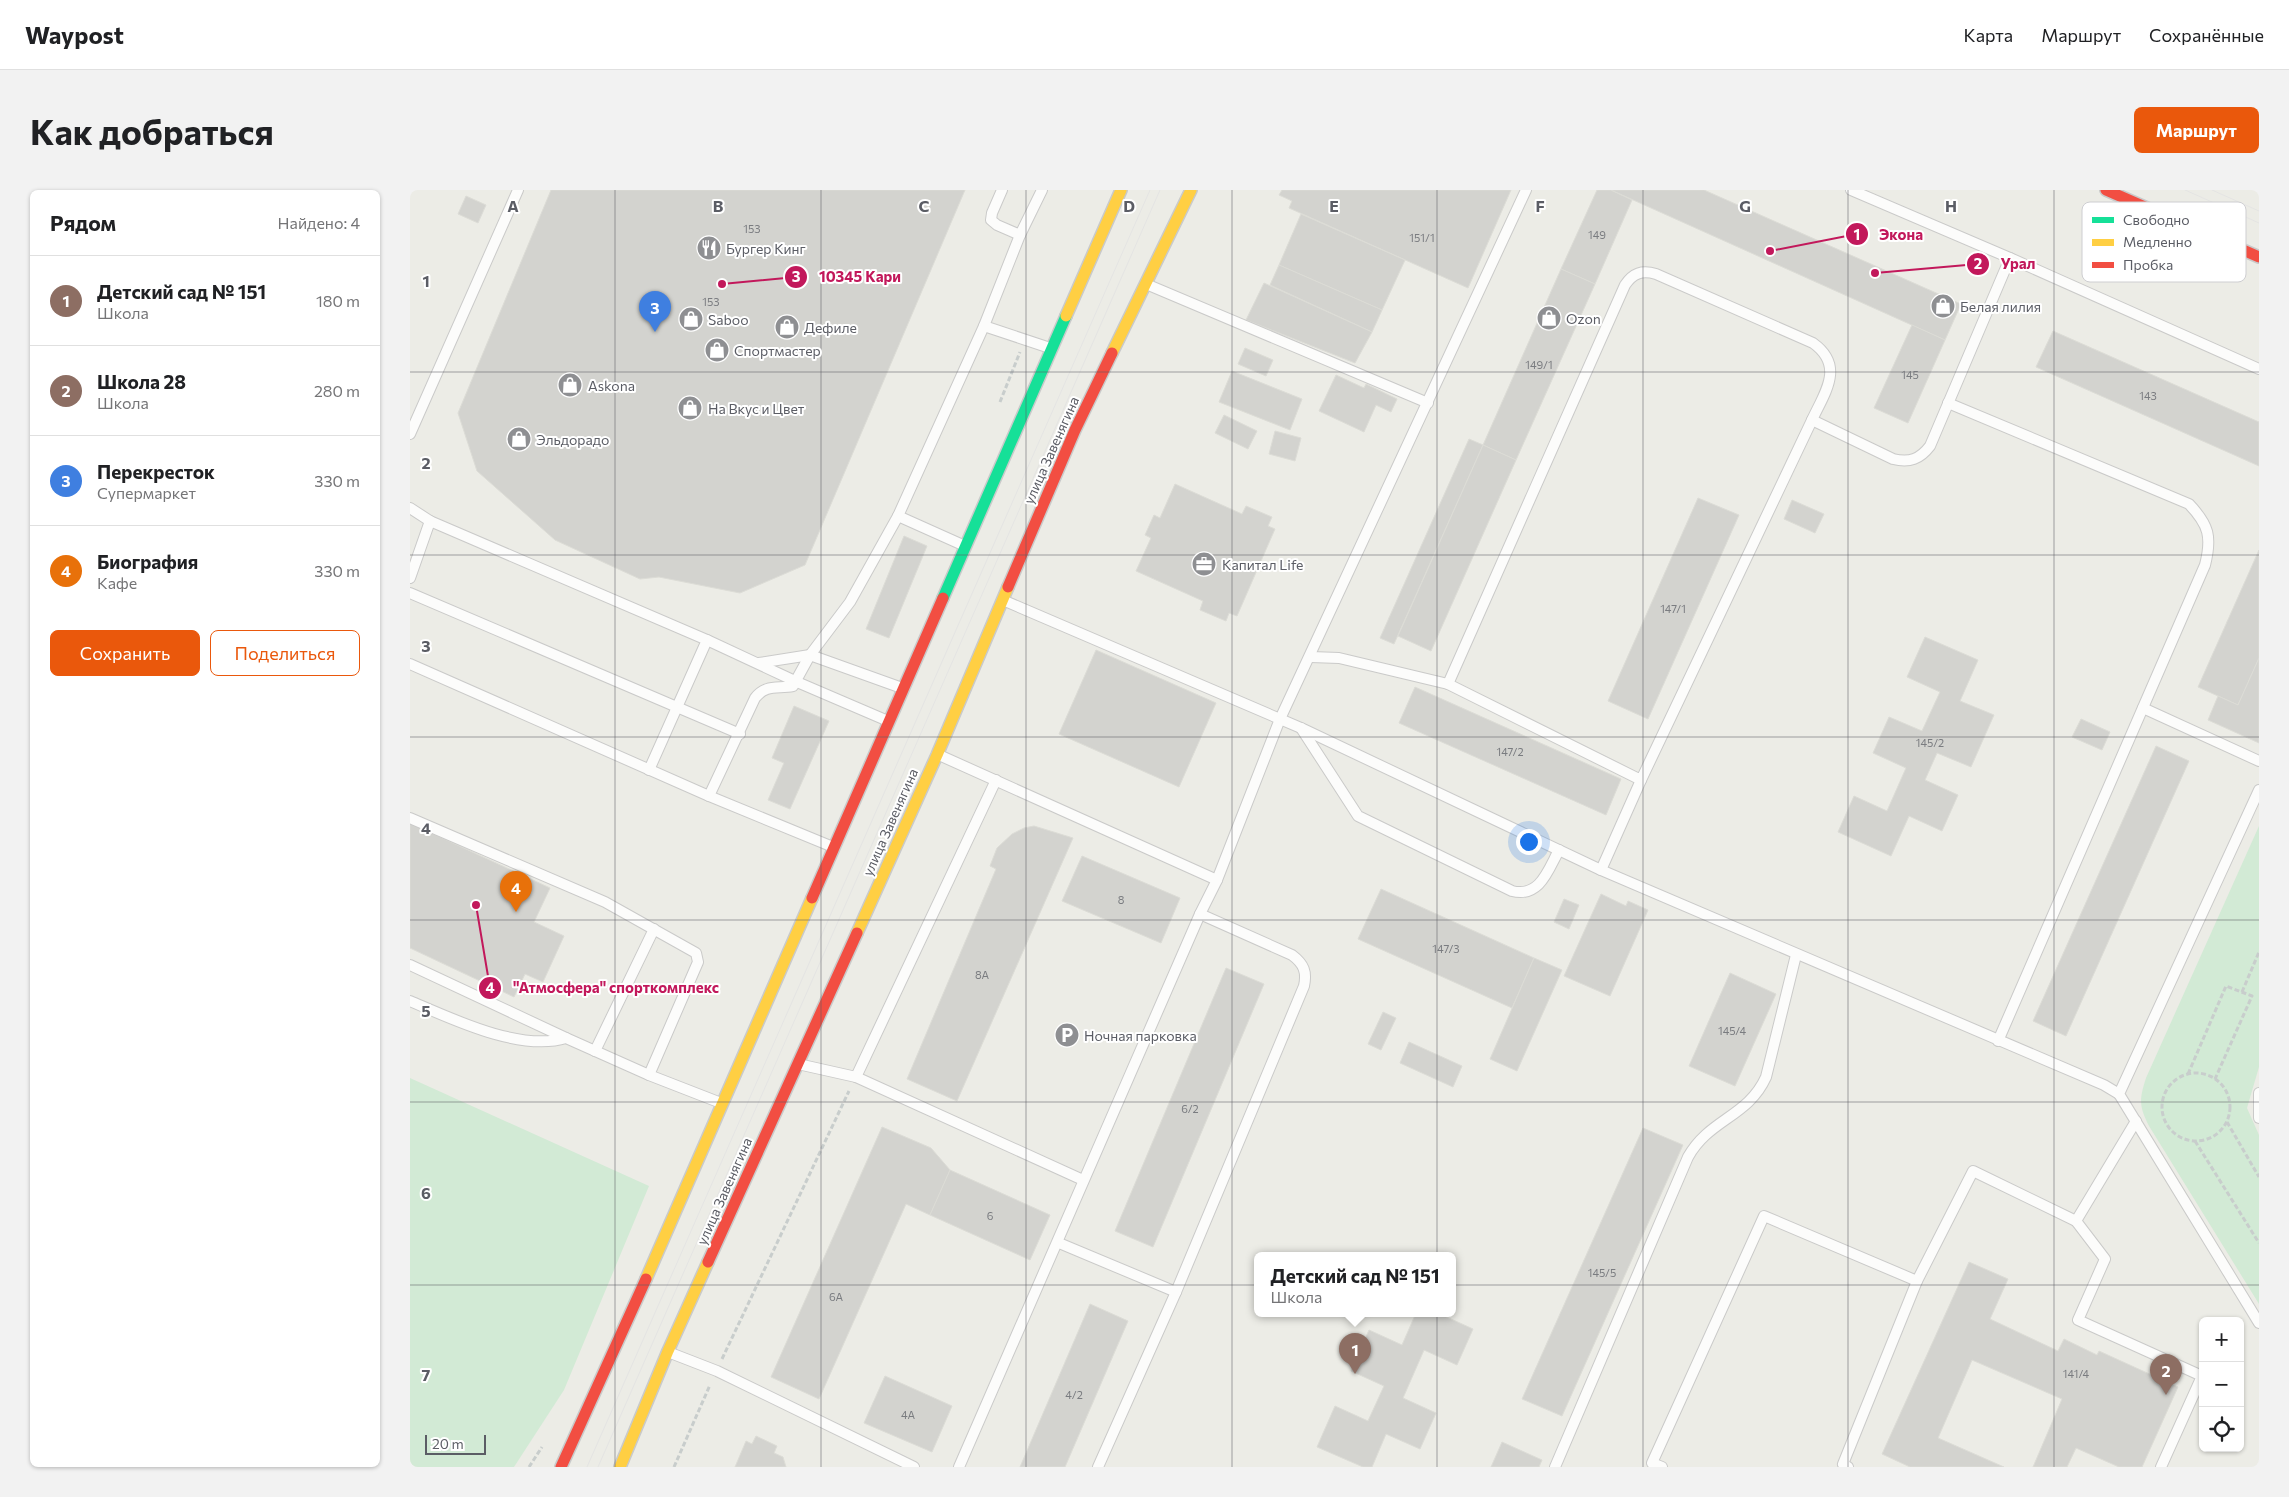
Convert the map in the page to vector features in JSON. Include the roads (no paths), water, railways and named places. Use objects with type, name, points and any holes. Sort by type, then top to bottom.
[{"type":"main road","points":[[562,1467],[1121,190]]},
{"type":"main road","name":"улица Завенягина","points":[[620,1467],[668,1352],[937,754],[1075,430],[1191,190]]},
{"type":"main road","points":[[2106,190],[2133,202]]},
{"type":"main road","points":[[2246,251],[2259,257]]},
{"type":"lane","points":[[410,434],[518,190]]},
{"type":"lane","points":[[1002,190],[991,220],[997,226],[1020,235]]},
{"type":"lane","points":[[709,796],[740,734],[755,698],[761,690],[772,686],[793,686],[797,682],[810,655],[850,602],[898,516],[984,326],[1020,235],[1042,190]]},
{"type":"lane","points":[[959,1467],[1059,1243],[1083,1180],[1216,880],[1280,719],[1311,657],[1526,190]]},
{"type":"lane","points":[[1851,190],[2259,368]]},
{"type":"lane","points":[[1812,420],[1893,460],[1904,462],[1914,460],[1926,450],[2010,258]]},
{"type":"lane","points":[[1448,684],[1630,278],[1638,273],[1647,271],[1656,274],[1812,343],[1822,350],[1829,360],[1831,372],[1828,384],[1641,780],[1601,870]]},
{"type":"lane","points":[[1146,284],[1428,403]]},
{"type":"lane","points":[[984,326],[1052,348]]},
{"type":"lane","points":[[1948,403],[2189,504],[2202,517],[2208,530],[2210,545],[2206,565],[1998,1041]]},
{"type":"lane","points":[[410,508],[430,521],[707,640],[797,682],[889,721]]},
{"type":"lane","points":[[898,516],[966,546]]},
{"type":"lane","points":[[410,578],[430,521]]},
{"type":"lane","points":[[410,593],[740,734]]},
{"type":"lane","points":[[1004,600],[1301,728],[1601,870],[1796,955],[2104,1085],[2119,1094],[2259,1323]]},
{"type":"lane","points":[[649,770],[707,640]]},
{"type":"lane","points":[[759,663],[810,655],[903,688]]},
{"type":"lane","points":[[1311,657],[1339,658],[1448,684],[1641,780]]},
{"type":"lane","points":[[410,664],[649,770],[834,848]]},
{"type":"lane","points":[[2143,708],[2259,761]]},
{"type":"lane","points":[[1301,728],[1358,816],[1503,887],[1520,893],[1529,892],[1537,888],[1559,850]]},
{"type":"lane","points":[[937,754],[1216,880]]},
{"type":"lane","points":[[856,1077],[996,780]]},
{"type":"lane","points":[[2119,1094],[2259,790]]},
{"type":"lane","points":[[410,818],[605,902],[694,951],[698,959],[649,1075]]},
{"type":"lane","points":[[1098,1467],[1176,1292],[1304,986],[1306,977],[1300,961],[1292,955],[1200,914]]},
{"type":"lane","points":[[595,1051],[654,929]]},
{"type":"lane","points":[[1555,1467],[1688,1157],[1704,1134],[1749,1103],[1759,1091],[1766,1077],[1796,955]]},
{"type":"lane","points":[[410,965],[595,1051],[722,1104]]},
{"type":"lane","points":[[410,1001],[483,1032],[542,1042],[555,1042],[566,1038]]},
{"type":"lane","points":[[797,1064],[856,1077],[1083,1180]]},
{"type":"lane","points":[[2259,1093],[2259,1118]]},
{"type":"lane","points":[[2076,1221],[2136,1121]]},
{"type":"lane","points":[[1848,1467],[1842,1464],[1917,1281],[1973,1171],[2076,1221],[2105,1259],[2078,1320],[2202,1376],[2161,1467]]},
{"type":"lane","points":[[1662,1467],[1652,1463],[1764,1216],[1917,1281]]},
{"type":"lane","points":[[1059,1243],[1176,1292]]},
{"type":"lane","points":[[668,1352],[717,1371],[914,1467]]},
{"type":"tram line","points":[[587,1467],[1150,190]]},
{"type":"tram line","points":[[598,1467],[1160,190]]},
{"type":"tram line","points":[[2185,190],[2212,202]]},
{"type":"tram line","points":[[2212,190],[2239,202]]},
{"type":"tram line","points":[[2246,205],[2259,211]]},
{"type":"tram line","points":[[2246,217],[2259,223]]},
{"type":"place","name":"Бургер Кинг","points":[[709,248]]},
{"type":"place","name":"Экона","points":[[1770,251]]},
{"type":"place","name":"Урал","points":[[1875,273]]},
{"type":"place","name":"10345 Кари","points":[[722,284]]},
{"type":"place","name":"Белая лилия","points":[[1943,306]]},
{"type":"place","name":"Ozon","points":[[1549,318]]},
{"type":"place","name":"Saboo","points":[[691,319]]},
{"type":"place","name":"Дефиле","points":[[787,327]]},
{"type":"place","name":"Перекресток","points":[[655,332]]},
{"type":"place","name":"Спортмастер","points":[[717,350]]},
{"type":"place","name":"Askona","points":[[570,385]]},
{"type":"place","name":"На Вкус и Цвет","points":[[690,408]]},
{"type":"place","name":"Эльдорадо","points":[[519,439]]},
{"type":"place","name":"Капитал Life","points":[[1204,564]]},
{"type":"place","name":"\"Атмосфера\" спорткомплекс","points":[[476,905]]},
{"type":"place","name":"Биография","points":[[516,912]]},
{"type":"place","name":"Ночная парковка","points":[[1067,1035]]},
{"type":"place","name":"Детский сад № 151","points":[[1355,1374]]},
{"type":"place","name":"Школа 28","points":[[2166,1395]]}]
